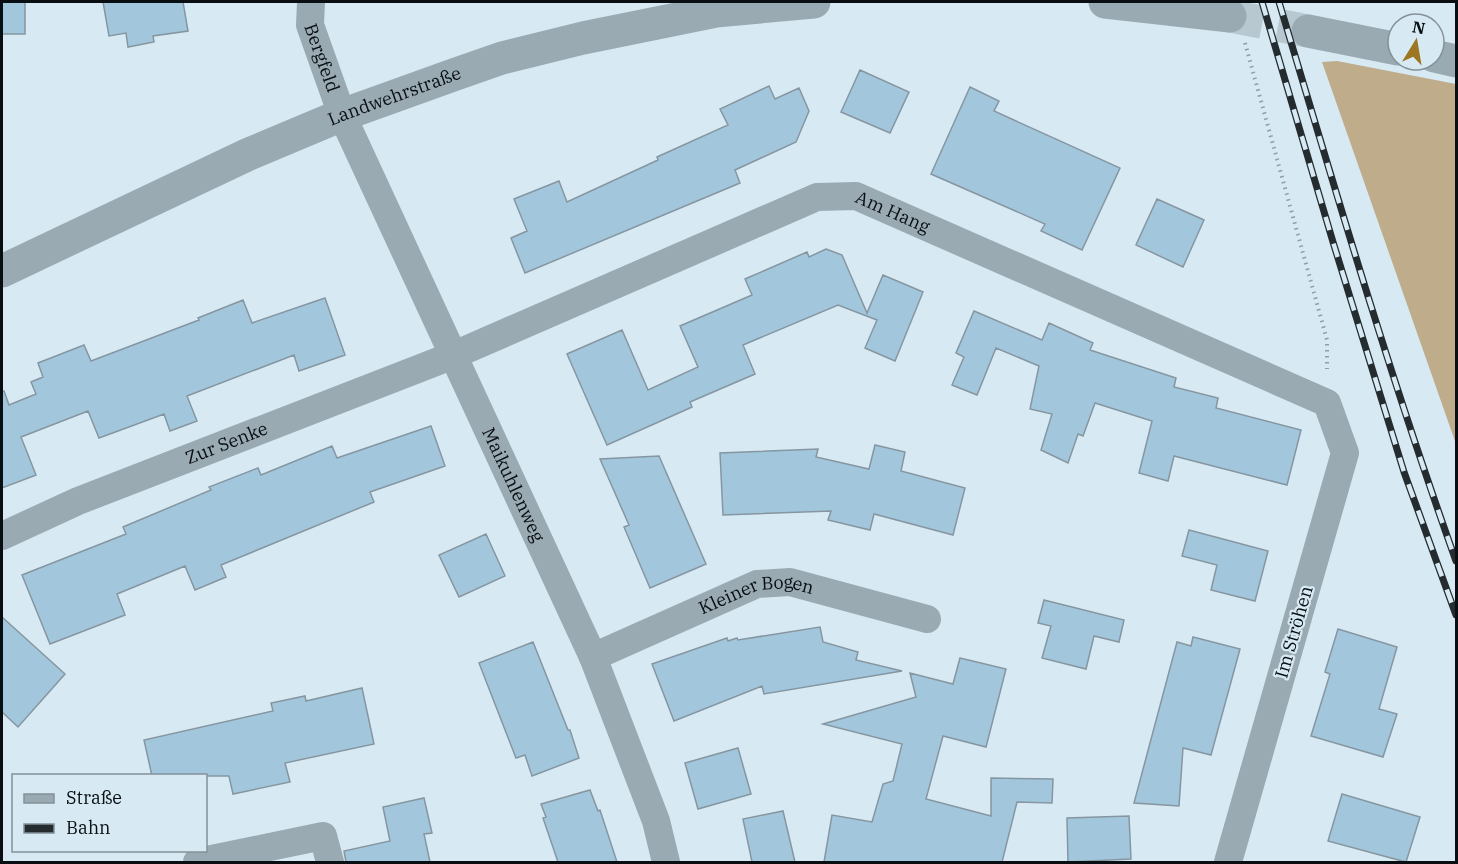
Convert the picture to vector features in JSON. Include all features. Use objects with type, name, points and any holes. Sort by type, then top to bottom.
[{"type":"street","name":"Bergfeld","points":[[310,2],[310,25],[342,116]]},
{"type":"street","name":"Landwehrstraße","points":[[2,271],[249,154],[342,116],[502,58],[583,38],[716,11],[814,2]]},
{"type":"street","points":[[1104,2],[1230,16]]},
{"type":"street","points":[[1308,31],[1386,47]]},
{"type":"street","name":"Maikuhlenweg","points":[[342,116],[593,657],[656,821],[666,862]]},
{"type":"street","name":"Am Hang","points":[[454,355],[817,197],[856,196],[1327,403]]},
{"type":"street","name":"Zur Senke","points":[[2,536],[78,501],[454,355]]},
{"type":"street","name":"Im Ströhen","points":[[1228,862],[1345,453],[1327,403]]},
{"type":"street","name":"Kleiner Bogen","points":[[593,657],[757,584],[790,582],[927,619]]},
{"type":"street","points":[[197,862],[323,836],[330,862]]},
{"type":"path","points":[[1249,58],[1327,340],[1327,403]]},
{"type":"shaded area","points":[[1337,61],[1456,84],[1456,444],[1322,62]]},
{"type":"building","points":[[2,2],[25,2],[25,34],[2,34]]},
{"type":"building","points":[[103,2],[183,2],[188,31],[153,36],[154,42],[128,47],[126,33],[109,36]]},
{"type":"building","points":[[860,70],[909,92],[890,133],[841,112]]},
{"type":"building","points":[[769,86],[775,99],[799,88],[809,111],[796,142],[735,170],[740,183],[525,273],[511,238],[527,231],[514,199],[559,181],[567,202],[728,125],[720,109]]},
{"type":"building","points":[[970,87],[999,101],[994,111],[1120,168],[1082,250],[1041,231],[1045,224],[931,174]]},
{"type":"building","points":[[1157,199],[1204,220],[1183,267],[1136,245]]},
{"type":"building","points":[[826,249],[842,255],[867,313],[883,275],[923,292],[895,361],[865,348],[877,320],[838,305],[743,345],[755,374],[690,402],[692,407],[607,445],[567,354],[622,330],[648,390],[698,367],[680,326],[752,295],[745,279],[807,252],[809,257]]},
{"type":"building","points":[[325,298],[345,355],[299,371],[294,355],[187,396],[197,421],[170,431],[164,414],[99,438],[88,411],[21,437],[36,475],[2,488],[2,391],[9,405],[36,394],[31,382],[43,377],[38,363],[84,345],[91,361],[199,320],[198,318],[243,300],[252,323]]},
{"type":"building","points":[[974,311],[1042,340],[1049,323],[1093,343],[1090,350],[1176,378],[1174,387],[1218,398],[1216,408],[1301,430],[1287,485],[1174,456],[1168,481],[1139,473],[1152,421],[1095,403],[1083,436],[1078,434],[1068,463],[1041,450],[1052,414],[1030,409],[1039,366],[996,348],[977,395],[952,385],[964,357],[956,353]]},
{"type":"building","points":[[431,426],[445,466],[370,492],[374,502],[221,565],[226,577],[195,590],[185,566],[117,594],[125,615],[50,644],[22,575],[126,534],[123,527],[211,490],[209,487],[258,468],[261,475],[332,446],[337,458]]},
{"type":"building","points":[[875,445],[905,452],[901,471],[965,488],[953,535],[874,514],[870,530],[828,520],[831,511],[723,515],[720,453],[818,449],[816,457],[869,469]]},
{"type":"building","points":[[659,456],[706,564],[650,588],[624,527],[629,525],[600,459]]},
{"type":"building","points":[[1189,530],[1268,551],[1255,601],[1211,590],[1217,565],[1182,556]]},
{"type":"building","points":[[486,534],[505,576],[459,597],[439,555]]},
{"type":"building","points":[[1044,600],[1124,620],[1119,642],[1094,636],[1086,669],[1042,658],[1051,626],[1038,623]]},
{"type":"building","points":[[2,617],[65,674],[18,727],[2,712]]},
{"type":"building","points":[[820,627],[823,642],[858,652],[856,660],[902,671],[764,694],[762,686],[674,721],[652,664],[727,638],[728,641],[737,638],[738,640]]},
{"type":"building","points":[[1338,629],[1397,647],[1379,709],[1397,714],[1383,757],[1311,736],[1330,674],[1325,672]]},
{"type":"building","points":[[1193,637],[1240,649],[1211,755],[1183,748],[1179,806],[1134,803],[1177,642],[1191,646]]},
{"type":"building","points":[[533,642],[568,730],[570,730],[579,758],[532,776],[525,755],[516,758],[479,663]]},
{"type":"building","points":[[960,658],[1006,669],[986,747],[943,736],[926,799],[991,816],[991,778],[1053,779],[1052,803],[1017,802],[1002,862],[824,862],[832,815],[872,822],[883,784],[893,781],[902,744],[823,724],[916,697],[910,673],[953,684]]},
{"type":"building","points":[[362,688],[374,744],[285,763],[290,782],[233,794],[229,776],[152,774],[144,740],[273,711],[271,703],[305,696],[306,701]]},
{"type":"building","points":[[738,748],[751,794],[698,809],[685,763]]},
{"type":"building","points":[[590,790],[598,811],[600,810],[617,862],[558,862],[543,818],[546,817],[541,804]]},
{"type":"building","points":[[1342,794],[1420,817],[1406,862],[1328,841]]},
{"type":"building","points":[[424,798],[432,833],[424,834],[430,862],[346,862],[344,851],[390,841],[383,807]]},
{"type":"building","points":[[783,811],[795,862],[752,862],[743,819]]},
{"type":"building","points":[[1129,816],[1131,859],[1068,862],[1067,818]]},
{"type":"tunnel","points":[[1230,16],[1308,31]]},
{"type":"railway","points":[[1262,2],[1404,472],[1456,615]]},
{"type":"railway","points":[[1279,2],[1386,353],[1456,561]]}]
